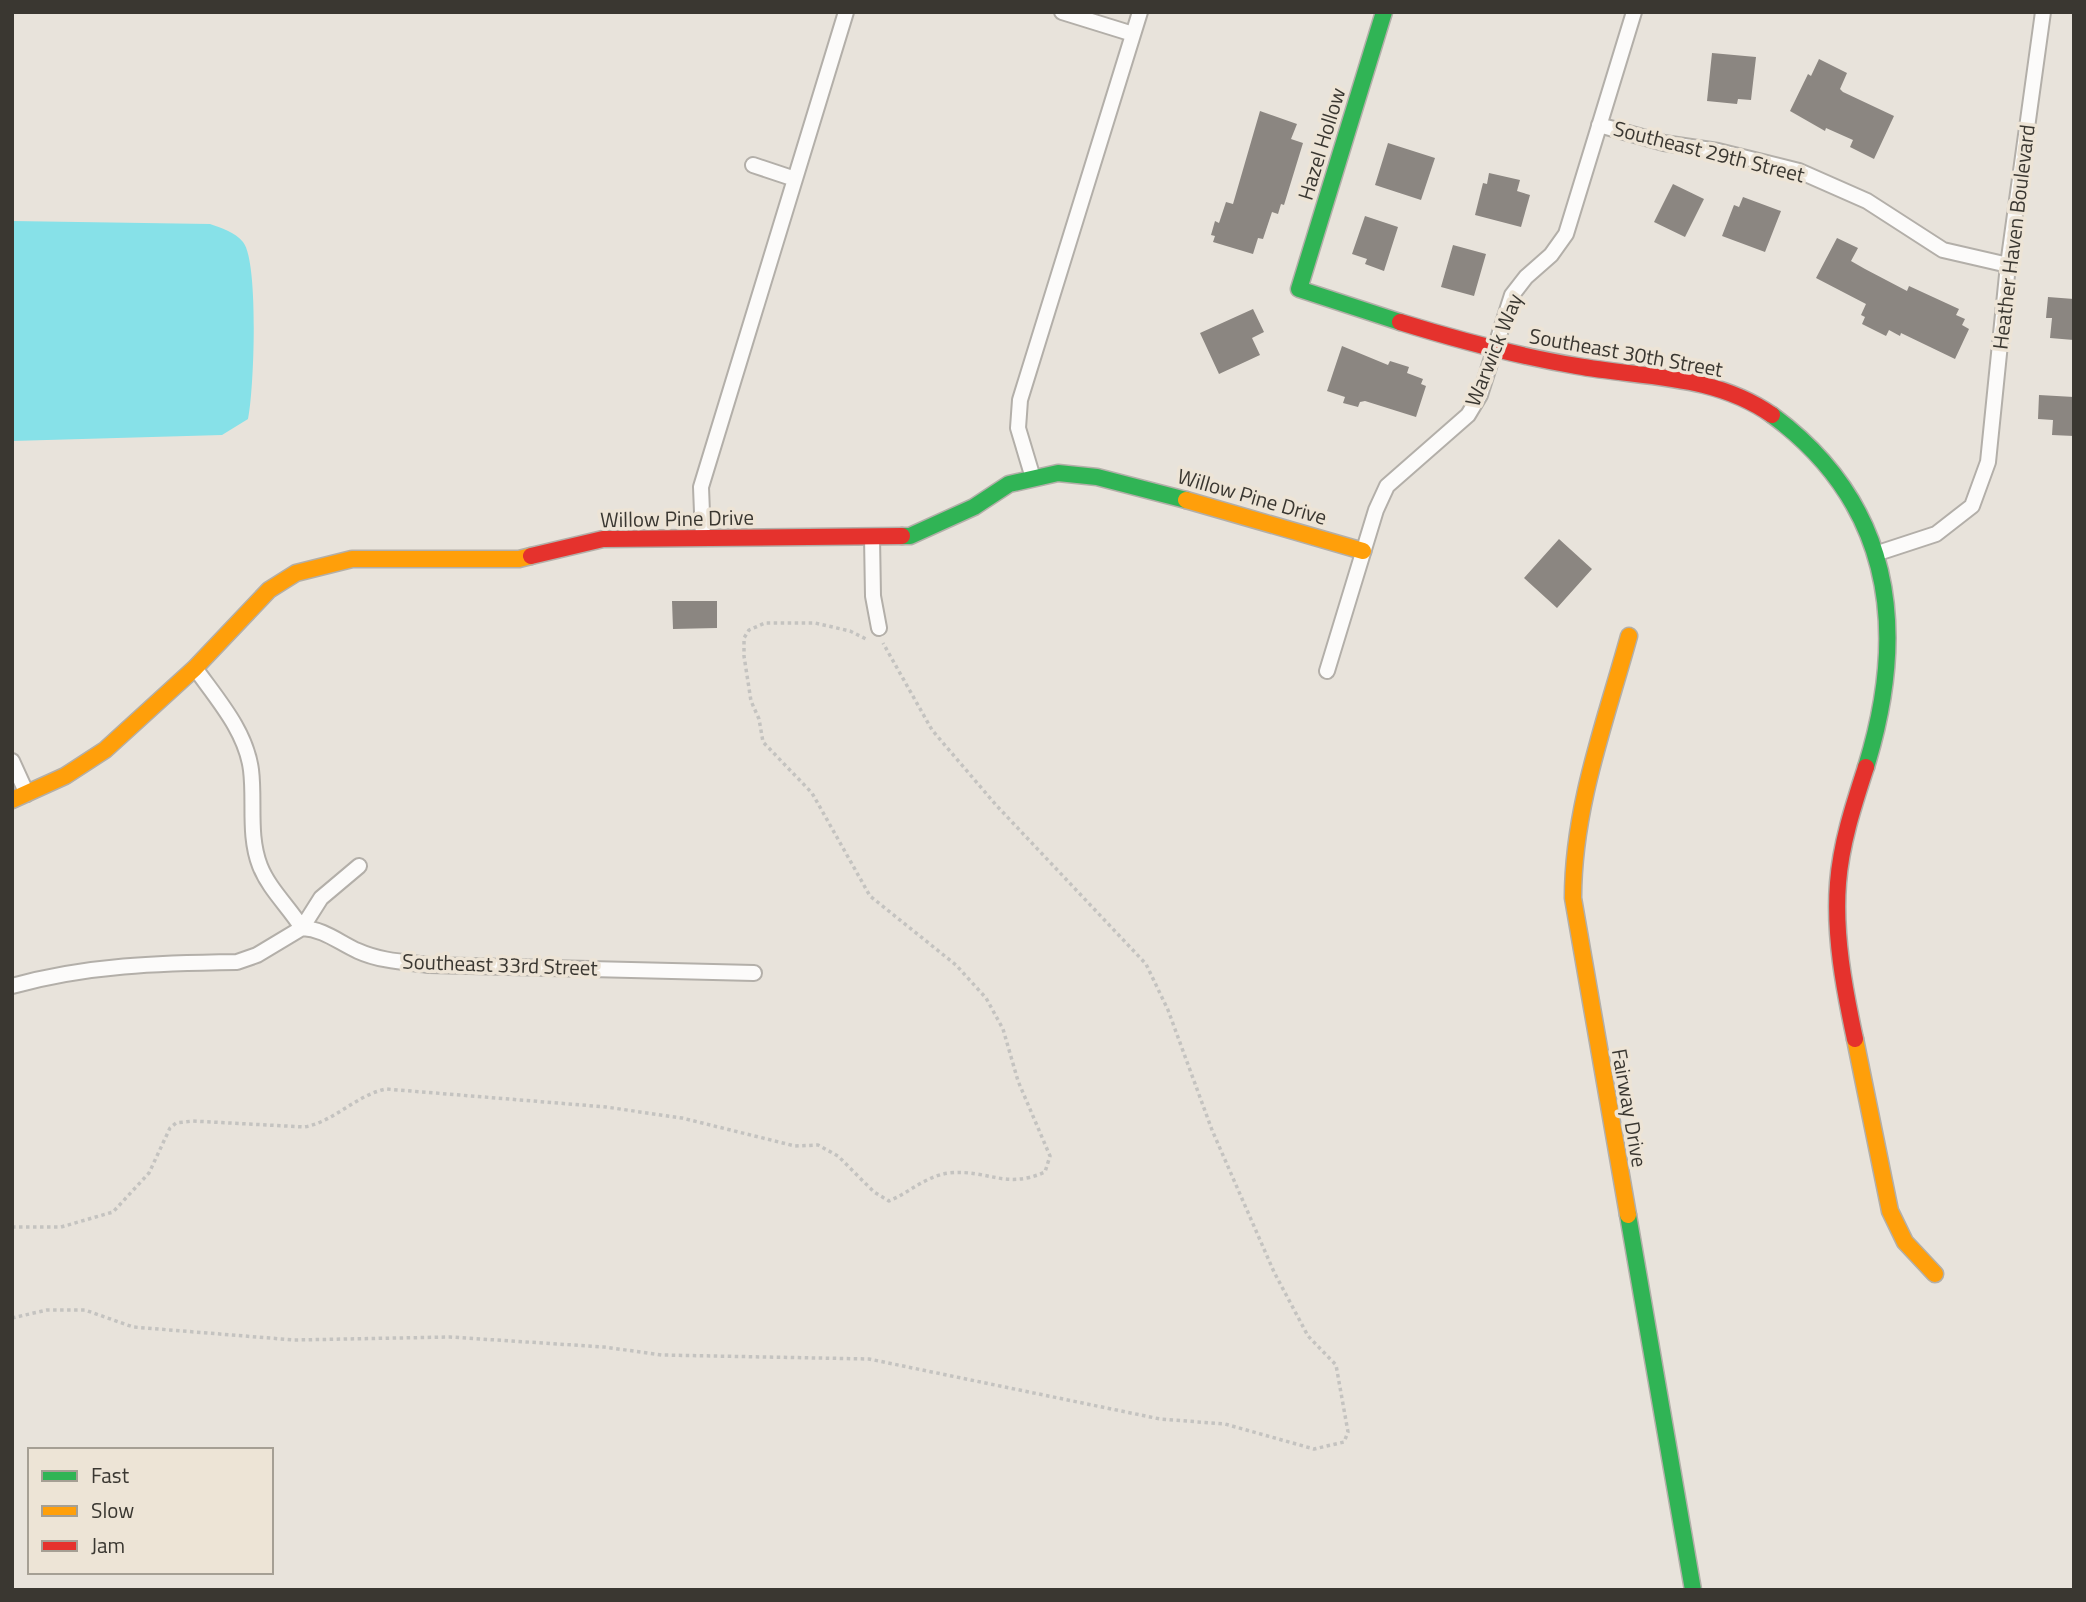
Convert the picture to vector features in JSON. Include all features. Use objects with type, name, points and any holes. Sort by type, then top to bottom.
[{"type":"street","points":[[703,538],[701,487],[846,12]]},
{"type":"street","points":[[1062,12],[1133,34]]},
{"type":"street","points":[[1032,478],[1018,428],[1020,400],[1140,12]]},
{"type":"street","name":"Hazel Hollow","points":[[1299,289],[1384,12]]},
{"type":"street","name":"Warwick Way","points":[[1327,671],[1363,551],[1387,486],[1468,415],[1480,395],[1512,295],[1526,276],[1552,255],[1566,234],[1634,12]]},
{"type":"street","name":"Heather Haven Boulevard","points":[[1878,554],[1936,534],[1972,506],[1988,462],[2008,265],[2043,12]]},
{"type":"street","name":"Southeast 29th Street","points":[[1599,125],[1664,143],[1718,151],[1799,171],[1867,201],[1943,250],[2008,265]]},
{"type":"street","points":[[753,165],[795,179]]},
{"type":"street","name":"Southeast 30th Street","points":[[1299,289],[1494,350],[1613,372],[1686,380],[1735,394],[1770,415],[1813,450],[1850,496],[1878,554],[1891,629],[1889,673],[1877,727],[1845,839],[1838,883],[1837,920],[1855,1041],[1892,1217],[1913,1253],[1935,1274]]},
{"type":"street","name":"Willow Pine Drive","points":[[20,797],[105,750],[195,668],[269,590],[296,573],[352,559],[519,559],[603,539],[910,536],[974,507],[1009,484],[1058,473],[1097,477],[1143,487],[1363,551]]},
{"type":"street","points":[[873,537],[873,596],[878,628]]},
{"type":"street","name":"Fairway Drive","points":[[1629,636],[1578,828],[1572,875],[1573,898],[1693,1590]]},
{"type":"street","points":[[195,668],[234,723],[245,746],[251,768],[255,850],[273,888],[302,928]]},
{"type":"street","points":[[12,761],[20,797]]},
{"type":"street","points":[[12,986],[69,971],[237,962],[257,956],[302,928],[321,898],[359,866]]},
{"type":"street","name":"Southeast 33rd Street","points":[[302,928],[324,932],[358,951],[379,958],[429,965],[754,973]]},
{"type":"path","points":[[12,1227],[61,1227],[113,1212],[149,1173],[165,1135],[176,1123],[193,1121],[304,1127],[386,1089],[606,1107],[682,1118],[795,1146],[818,1145],[838,1156],[885,1200],[894,1199],[937,1176],[959,1172],[1011,1181],[1026,1180],[1045,1172],[1050,1156],[1018,1082],[1003,1029],[986,998],[956,965],[870,896],[812,793],[789,766],[766,748],[751,701],[744,638],[749,630],[765,623],[815,623],[850,631],[885,648]]},
{"type":"path","points":[[12,1318],[47,1310],[76,1310],[102,1315],[133,1327],[293,1340],[450,1338],[604,1347],[662,1355],[869,1359],[1160,1419],[1225,1424],[1295,1445],[1324,1448],[1344,1442],[1348,1433],[1336,1365],[1308,1336],[1274,1272],[1212,1130],[1168,1010],[1146,964],[996,805],[932,730],[885,648],[878,628]]},
{"type":"water","points":[[12,221],[210,224],[240,239],[248,254],[253,299],[252,383],[248,419],[222,435],[12,441]]},
{"type":"building","points":[[1712,53],[1756,57],[1751,100],[1738,99],[1737,104],[1707,101]]},
{"type":"building","points":[[1819,59],[1847,73],[1840,89],[1843,92],[1894,116],[1874,159],[1850,147],[1853,140],[1826,128],[1825,131],[1790,111],[1808,74],[1811,76]]},
{"type":"building","points":[[1260,111],[1297,124],[1291,139],[1303,143],[1284,205],[1281,204],[1278,214],[1272,212],[1263,239],[1258,238],[1253,254],[1213,242],[1215,236],[1211,235],[1215,221],[1219,223],[1226,202],[1233,204]]},
{"type":"building","points":[[1388,143],[1435,158],[1421,200],[1375,185]]},
{"type":"building","points":[[1489,173],[1520,180],[1517,191],[1530,195],[1521,227],[1475,215],[1483,183],[1487,184]]},
{"type":"building","points":[[1673,184],[1704,199],[1685,237],[1654,222]]},
{"type":"building","points":[[1743,197],[1781,211],[1765,252],[1722,236],[1734,205],[1739,207]]},
{"type":"building","points":[[1365,216],[1398,227],[1384,271],[1365,264],[1367,259],[1352,254]]},
{"type":"building","points":[[1837,238],[1858,248],[1851,261],[1907,291],[1909,286],[1959,309],[1956,315],[1965,319],[1962,325],[1969,329],[1955,359],[1901,333],[1900,336],[1889,330],[1886,336],[1862,324],[1865,317],[1861,315],[1866,304],[1816,278]]},
{"type":"building","points":[[1453,245],[1486,254],[1474,296],[1441,287]]},
{"type":"building","points":[[2048,297],[2074,299],[2074,340],[2050,338],[2052,318],[2046,318]]},
{"type":"building","points":[[1253,309],[1264,332],[1252,338],[1260,355],[1219,374],[1200,333]]},
{"type":"building","points":[[1342,346],[1388,365],[1390,361],[1409,367],[1407,373],[1423,379],[1421,384],[1426,386],[1416,417],[1365,401],[1360,402],[1358,407],[1343,403],[1345,397],[1327,391]]},
{"type":"building","points":[[2039,395],[2074,397],[2074,436],[2052,435],[2053,420],[2038,419]]},
{"type":"building","points":[[1559,539],[1592,569],[1557,608],[1524,578]]},
{"type":"building","points":[[672,601],[717,601],[717,628],[673,629]]},
{"type":"traffic: fast","points":[[1384,12],[1299,289],[1400,322]]},
{"type":"traffic: fast","points":[[1772,415],[1813,450],[1844,489],[1866,530],[1880,574],[1887,620],[1886,667],[1879,717],[1866,767]]},
{"type":"traffic: fast","points":[[902,536],[910,536],[974,507],[1009,484],[1058,473],[1097,477],[1186,500]]},
{"type":"traffic: fast","points":[[1628,1215],[1693,1590]]},
{"type":"traffic: slow","points":[[1186,500],[1363,551]]},
{"type":"traffic: slow","points":[[12,800],[65,776],[105,750],[195,668],[269,590],[296,573],[352,559],[519,559],[531,556]]},
{"type":"traffic: slow","points":[[1628,1215],[1573,898],[1574,864],[1584,798],[1629,636]]},
{"type":"traffic: slow","points":[[1855,1039],[1890,1211],[1905,1242],[1935,1274]]},
{"type":"traffic: jam","points":[[1400,322],[1532,357],[1702,385],[1750,402],[1772,415]]},
{"type":"traffic: jam","points":[[531,556],[603,539],[902,536]]},
{"type":"traffic: jam","points":[[1855,1039],[1841,961],[1837,903],[1845,838],[1866,767]]}]
